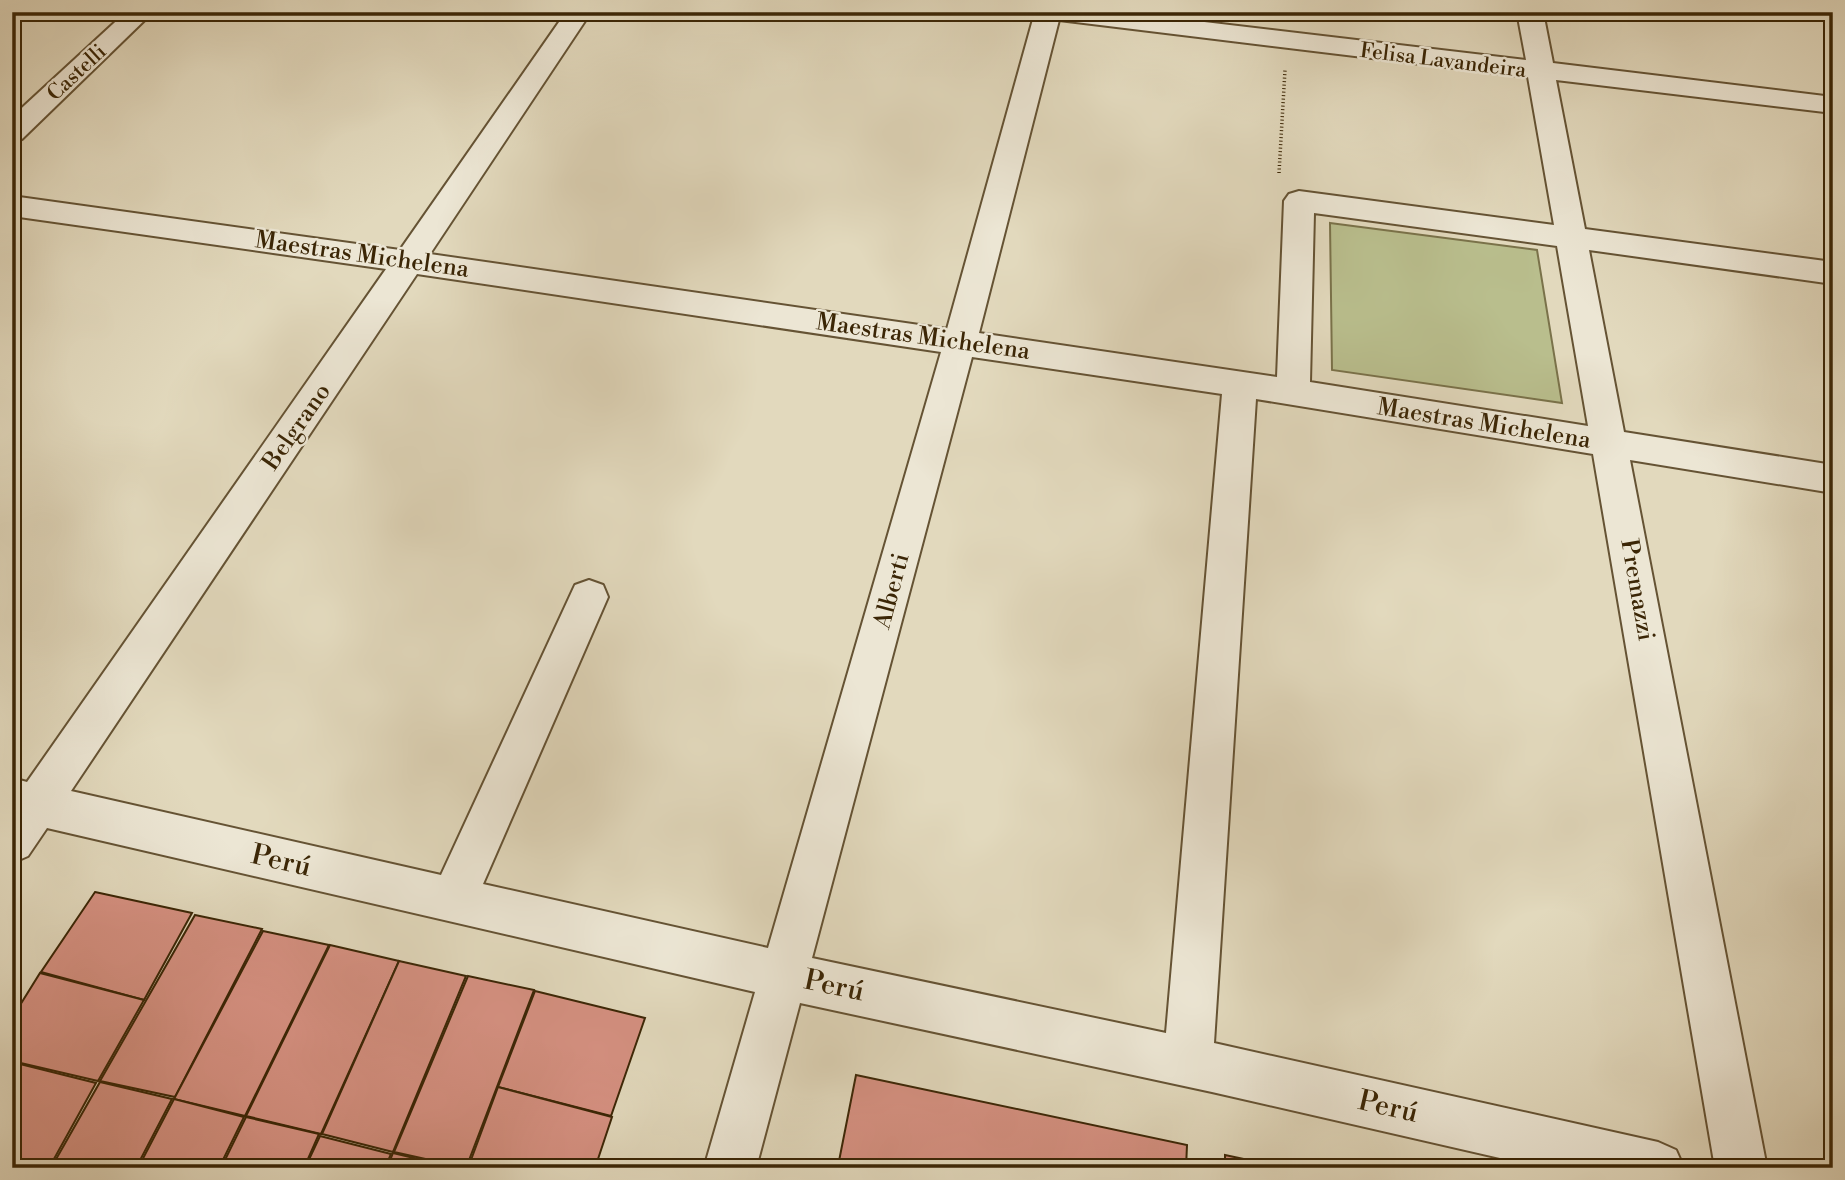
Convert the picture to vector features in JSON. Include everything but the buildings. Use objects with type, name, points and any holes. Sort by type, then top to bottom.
[{"type":"street","name":"Castelli","points":[[12,134],[141,12]]},
{"type":"street","name":"Belgrano","points":[[20,815],[411,262],[579,12]]},
{"type":"street","name":"Alberti","points":[[730,1168],[786,976],[1048,12]]},
{"type":"street","name":"Felisa Lavandeira","points":[[1054,12],[1542,73],[1833,105]]},
{"type":"street","name":"Premazzi","points":[[1530,12],[1741,1168]]},
{"type":"street","points":[[1293,392],[1299,201],[1833,273]]},
{"type":"street","name":"Maestras Michelena","points":[[12,206],[960,342],[1293,392],[1833,479]]},
{"type":"street","points":[[1188,1062],[1240,384]]},
{"type":"street","points":[[453,900],[589,597]]},
{"type":"street","name":"Perú","points":[[20,815],[453,900],[1658,1168]]},
{"type":"path","points":[[1285,41],[1278,187],[1299,201]]},
{"type":"green space","points":[[1330,223],[1537,250],[1562,403],[1332,370]]}]
